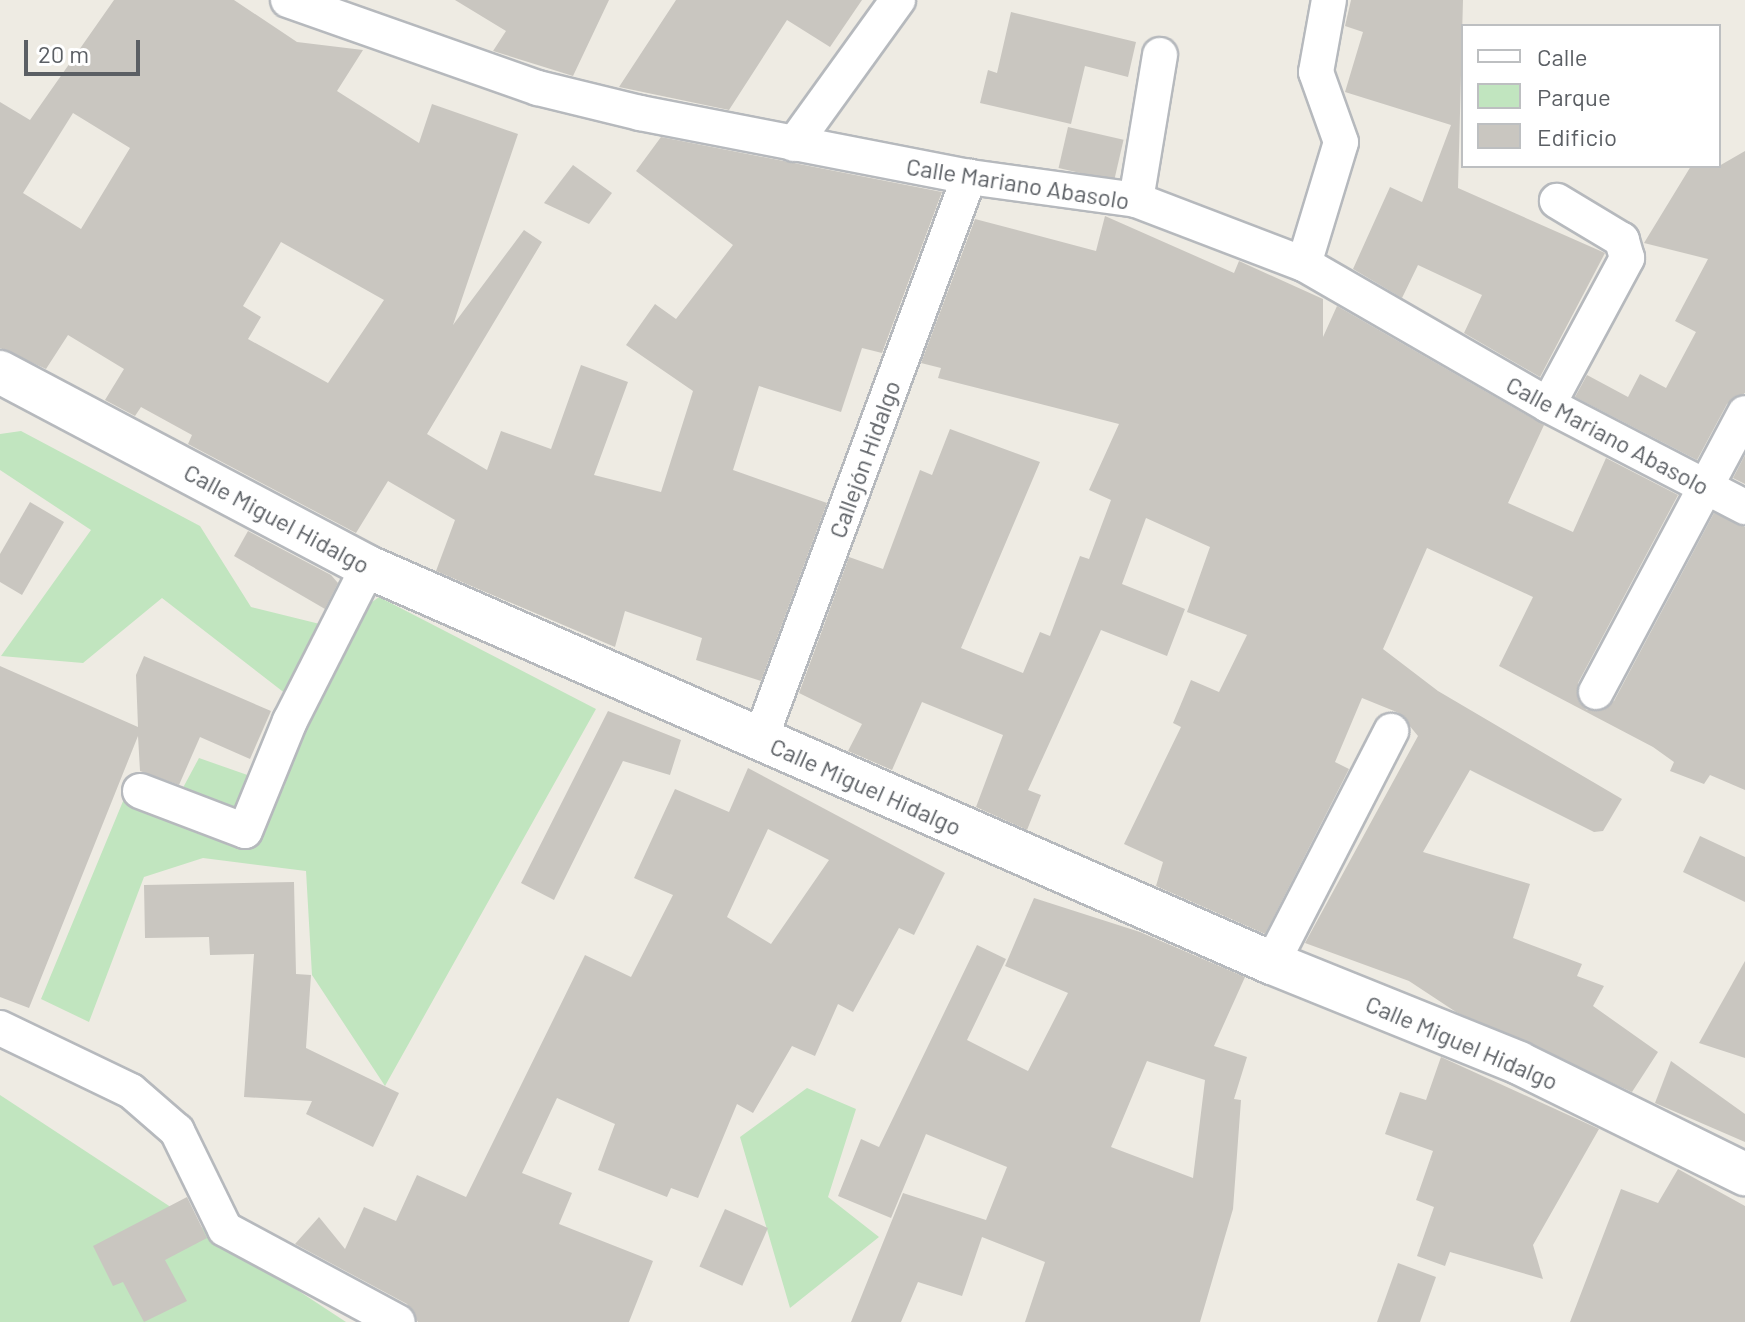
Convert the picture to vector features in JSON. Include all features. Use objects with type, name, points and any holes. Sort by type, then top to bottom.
[{"type":"street","name":"Calle Mariano Abasolo","points":[[288,0],[538,88],[794,144],[969,177],[1136,200],[1304,264],[1548,405],[1745,507]]},
{"type":"street","points":[[794,144],[898,0]]},
{"type":"street","points":[[1304,264],[1341,142],[1316,72],[1329,0]]},
{"type":"street","points":[[1136,200],[1160,55]]},
{"type":"street","name":"Callejón Hidalgo","points":[[760,740],[969,177]]},
{"type":"street","points":[[1548,405],[1627,258],[1622,240],[1557,201]]},
{"type":"street","name":"Calle Miguel Hidalgo","points":[[0,372],[368,567],[1272,963],[1519,1063],[1745,1174]]},
{"type":"street","points":[[1596,692],[1703,484],[1745,413]]},
{"type":"street","points":[[140,791],[245,831],[290,721],[368,567]]},
{"type":"street","points":[[1272,963],[1391,731]]},
{"type":"street","points":[[0,1028],[131,1091],[177,1131],[225,1229],[398,1322]]},
{"type":"green space","points":[[21,431],[200,526],[251,607],[336,628],[379,597],[596,709],[385,1086],[312,975],[306,871],[203,858],[144,877],[89,1022],[41,999],[126,794],[178,797],[199,758],[284,788],[295,701],[162,598],[83,663],[1,656],[91,530],[0,470],[0,434]]},
{"type":"green space","points":[[807,1088],[856,1109],[828,1197],[879,1237],[790,1308],[740,1137]]},
{"type":"green space","points":[[0,1095],[346,1322],[0,1322]]},
{"type":"building","points":[[114,0],[234,0],[297,42],[363,50],[337,91],[419,143],[432,104],[518,134],[453,325],[524,230],[542,242],[427,434],[487,470],[501,431],[551,449],[581,365],[628,382],[594,475],[661,492],[693,391],[626,345],[655,304],[676,319],[733,245],[636,171],[661,137],[942,192],[882,353],[862,348],[841,412],[759,386],[733,470],[827,503],[761,681],[696,660],[702,638],[625,611],[615,647],[436,571],[455,520],[388,481],[356,533],[188,444],[192,435],[141,407],[135,416],[105,400],[124,369],[68,335],[46,369],[0,348],[0,102],[30,120]],"holes":[[[73,113],[130,148],[81,229],[23,193]],[[281,242],[384,300],[328,383],[248,339],[261,317],[243,306]]]},
{"type":"building","points":[[455,0],[609,0],[573,76],[493,51],[506,31]]},
{"type":"building","points":[[676,0],[862,0],[830,47],[787,20],[729,110],[619,87]]},
{"type":"building","points":[[1351,0],[1463,0],[1458,188],[1605,253],[1540,377],[1464,333],[1482,295],[1418,265],[1402,298],[1353,269],[1390,187],[1422,202],[1451,125],[1345,92],[1363,32],[1345,26]]},
{"type":"building","points":[[1011,12],[1136,42],[1128,77],[1085,66],[1071,124],[980,103],[988,70],[997,73]]},
{"type":"building","points":[[1068,127],[1124,140],[1114,181],[1059,168]]},
{"type":"building","points":[[1745,151],[1745,393],[1727,404],[1697,460],[1575,397],[1587,375],[1628,397],[1640,374],[1666,388],[1696,332],[1675,321],[1708,259],[1644,243],[1690,168],[1721,168],[1721,165]]},
{"type":"building","points":[[573,165],[612,193],[589,224],[544,203]]},
{"type":"building","points":[[1105,216],[1234,273],[1239,261],[1323,299],[1323,337],[1337,306],[1544,425],[1508,503],[1573,532],[1606,458],[1678,495],[1578,683],[1579,702],[1587,710],[1614,701],[1714,513],[1745,527],[1745,790],[1710,775],[1704,784],[1670,771],[1674,762],[1653,747],[1499,666],[1533,597],[1427,548],[1383,649],[1438,691],[1622,799],[1603,831],[1594,832],[1470,770],[1423,852],[1530,884],[1513,938],[1582,964],[1577,976],[1604,986],[1593,1006],[1658,1052],[1632,1092],[1456,1012],[1409,981],[1305,943],[1418,736],[1399,713],[1362,698],[1335,762],[1349,769],[1265,934],[1156,886],[1163,862],[1124,844],[1181,727],[1173,723],[1191,680],[1219,692],[1247,635],[1187,612],[1210,547],[1146,518],[1122,584],[1185,609],[1167,656],[1101,630],[1028,790],[1041,795],[1027,830],[976,807],[1003,735],[922,702],[892,770],[848,751],[862,724],[799,693],[849,557],[883,569],[920,470],[932,475],[950,429],[1040,462],[961,648],[1023,673],[1040,632],[1050,636],[1080,556],[1089,559],[1111,500],[1089,490],[1119,424],[938,378],[941,368],[921,363],[975,219],[1096,251]]},
{"type":"building","points":[[1745,455],[1745,484],[1733,478]]},
{"type":"building","points":[[30,502],[64,522],[22,595],[0,582],[0,554]]},
{"type":"building","points":[[248,531],[331,575],[338,583],[325,609],[234,556]]},
{"type":"building","points":[[144,656],[271,711],[250,759],[200,737],[179,785],[140,771],[138,736],[29,1008],[0,997],[0,666],[138,727],[136,675]]},
{"type":"building","points":[[608,711],[681,740],[670,775],[623,761],[554,900],[521,883]]},
{"type":"building","points":[[748,768],[945,873],[914,935],[899,928],[853,1012],[838,1004],[815,1056],[792,1046],[753,1113],[737,1104],[698,1198],[671,1188],[667,1197],[598,1170],[615,1124],[557,1098],[522,1173],[572,1193],[559,1224],[653,1261],[629,1322],[418,1322],[407,1304],[295,1244],[319,1217],[345,1249],[364,1207],[396,1221],[417,1175],[466,1197],[585,955],[631,977],[673,895],[634,878],[675,789],[729,812]],"holes":[[[768,829],[829,860],[771,944],[727,917]]]},
{"type":"building","points":[[1700,836],[1745,857],[1745,902],[1683,872]]},
{"type":"building","points":[[294,882],[296,974],[311,975],[306,1048],[399,1093],[373,1147],[306,1114],[312,1101],[244,1097],[254,954],[210,955],[209,937],[145,938],[144,885]]},
{"type":"building","points":[[1034,898],[1140,932],[1245,977],[1214,1046],[1247,1057],[1234,1099],[1241,1100],[1233,1209],[1200,1322],[1025,1322],[1045,1262],[982,1237],[962,1296],[918,1282],[901,1322],[851,1322],[903,1193],[986,1220],[1007,1167],[926,1134],[891,1218],[838,1196],[861,1139],[879,1147],[977,945],[1006,959],[967,1040],[1028,1071],[1068,993],[1005,966]],"holes":[[[1147,1061],[1205,1080],[1193,1178],[1111,1147]]]},
{"type":"building","points":[[1745,961],[1745,1058],[1699,1043]]},
{"type":"building","points":[[1441,1057],[1599,1129],[1533,1245],[1543,1279],[1450,1252],[1445,1266],[1417,1256],[1434,1207],[1416,1200],[1433,1151],[1385,1134],[1400,1092],[1426,1100]]},
{"type":"building","points":[[1671,1061],[1745,1114],[1745,1142],[1655,1103]]},
{"type":"building","points":[[1678,1169],[1745,1206],[1745,1322],[1570,1322],[1621,1189],[1658,1203]]},
{"type":"building","points":[[187,1197],[207,1238],[165,1260],[187,1301],[144,1322],[123,1282],[113,1286],[93,1246]]},
{"type":"building","points":[[725,1209],[768,1228],[742,1286],[699,1267]]},
{"type":"building","points":[[1398,1263],[1436,1277],[1420,1322],[1377,1322]]}]
